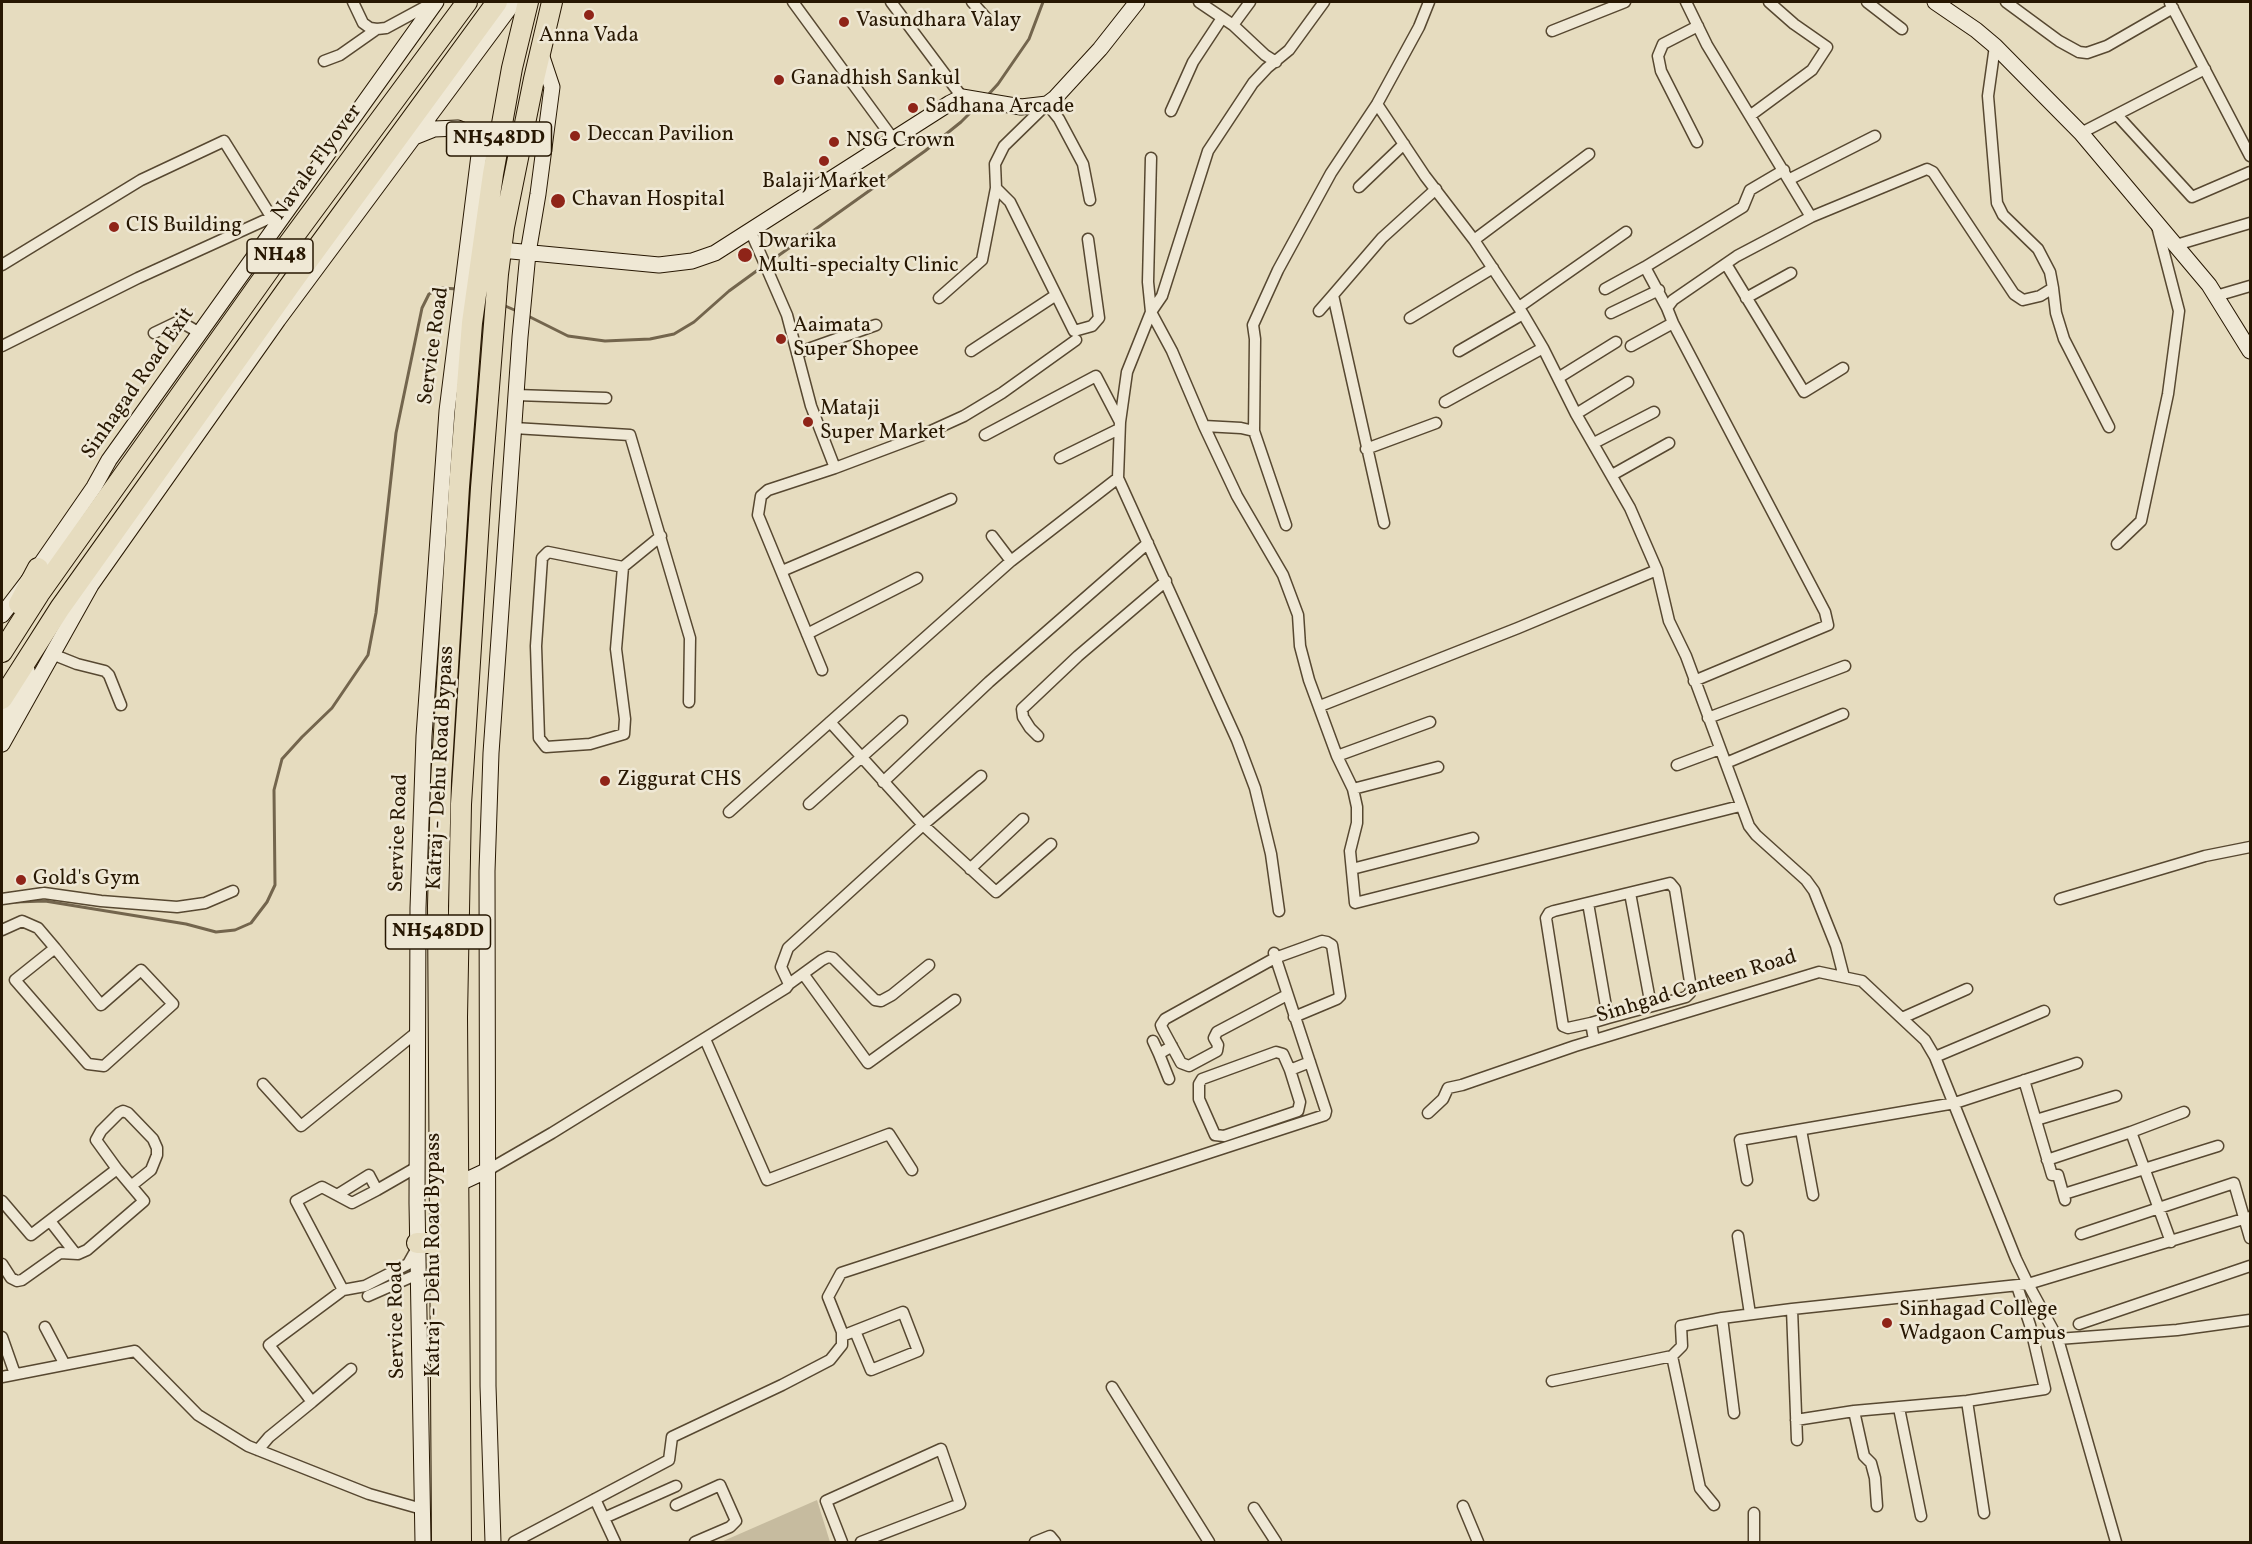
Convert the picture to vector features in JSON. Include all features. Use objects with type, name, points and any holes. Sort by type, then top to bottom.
[{"type":"highway","name":"Katraj - Dehu Road Bypass","points":[[442,1542],[438,906],[441,781],[459,487],[466,323],[477,236],[512,68],[511,2]]},
{"type":"highway","name":"NH48","points":[[2,699],[44,649],[60,608],[293,281],[484,20],[511,2]]},
{"type":"highway","name":"Katraj - Dehu Road Bypass","points":[[461,1542],[457,1017],[461,804],[498,274],[504,226],[552,2]]},
{"type":"highway","name":"Navale Flyover","points":[[2,652],[39,594],[273,266],[465,3]]},
{"type":"highway","points":[[2,632],[38,568]]},
{"type":"highway","points":[[417,1246],[440,1243]]},
{"type":"street","points":[[353,2],[363,23],[370,28],[377,29],[386,28],[435,2]]},
{"type":"street","name":"Sinhagad Road Exit","points":[[2,615],[38,568],[94,487],[109,460],[201,333],[274,221],[435,2]]},
{"type":"street","points":[[3,732],[21,688],[44,649],[278,320],[394,166],[511,2]]},
{"type":"street","points":[[793,2],[894,140]]},
{"type":"street","points":[[891,2],[966,98]]},
{"type":"street","points":[[972,2],[990,22]]},
{"type":"street","points":[[939,298],[982,260],[996,188],[995,164],[1004,146],[1055,98],[1100,49],[1137,2]]},
{"type":"street","points":[[1199,2],[1233,25],[1265,55],[1276,62]]},
{"type":"street","points":[[1233,25],[1250,2]]},
{"type":"street","points":[[1279,911],[1271,854],[1255,788],[1237,740],[1118,477],[1120,425],[1127,372],[1151,312],[1162,296],[1208,151],[1253,83],[1289,50],[1324,2]]},
{"type":"street","points":[[1286,525],[1254,431],[1255,339],[1253,325],[1278,270],[1331,173],[1377,104],[1419,27],[1429,2]]},
{"type":"street","points":[[1552,31],[1625,2]]},
{"type":"street","points":[[1751,115],[1812,70],[1827,47],[1794,24],[1769,2]]},
{"type":"street","points":[[1867,2],[1902,28]]},
{"type":"street","points":[[1935,2],[1995,46],[2081,134],[2216,296],[2246,335],[2250,351]]},
{"type":"street","points":[[2006,2],[2059,40],[2079,52],[2087,53],[2107,46],[2173,4],[2250,156]]},
{"type":"street","points":[[1690,3],[1698,26],[1811,217]]},
{"type":"street","points":[[1171,111],[1193,62],[1222,18]]},
{"type":"street","points":[[1697,142],[1661,71],[1658,56],[1663,44],[1698,26]]},
{"type":"street","points":[[324,61],[340,55],[377,29]]},
{"type":"street","points":[[1995,46],[1988,96],[1997,202],[2003,215],[2038,249],[2050,272],[2056,313],[2064,339],[2109,427]]},
{"type":"street","points":[[493,1542],[488,1386],[487,861],[491,753],[520,337],[527,260],[552,87],[540,50]]},
{"type":"street","points":[[2081,134],[2205,69]]},
{"type":"street","points":[[501,250],[527,260],[669,265],[692,261],[715,253],[944,106],[966,98],[1020,107],[1047,104]]},
{"type":"street","points":[[1047,104],[1059,119],[1083,164],[1090,200]]},
{"type":"street","points":[[1377,104],[1521,310],[1576,414],[1630,508],[1657,570],[1669,621],[1686,656],[1749,826],[1806,880],[1814,891],[1836,946],[1844,977]]},
{"type":"street","points":[[2116,115],[2192,197],[2250,172]]},
{"type":"street","points":[[414,137],[434,129],[458,128],[467,132],[480,147],[477,236]]},
{"type":"street","points":[[1605,289],[1743,207],[1750,190],[1875,136]]},
{"type":"street","points":[[2,265],[141,180],[224,141],[274,221],[138,278],[2,346]]},
{"type":"street","points":[[1359,187],[1404,144]]},
{"type":"street","points":[[1474,240],[1589,154]]},
{"type":"street","points":[[1152,158],[1148,282],[1151,312],[1172,351],[1237,496],[1283,575],[1298,615],[1300,646],[1309,680],[1337,756],[1353,789],[1357,807],[1357,822],[1350,851],[1355,903],[1740,806]]},
{"type":"street","points":[[1667,308],[1673,300],[1726,264],[1811,217],[1927,169],[1933,172],[2014,294],[2022,300],[2030,299],[2053,288]]},
{"type":"street","points":[[996,188],[1010,202],[1074,331],[1092,326],[1099,318],[1088,239]]},
{"type":"street","points":[[1319,311],[1382,238],[1436,189]]},
{"type":"street","points":[[2117,544],[2141,521],[2168,394],[2179,312],[2155,220]]},
{"type":"street","points":[[2175,245],[2250,223]]},
{"type":"street","points":[[750,230],[787,315],[811,406],[836,468]]},
{"type":"street","points":[[1460,351],[1521,310],[1626,232]]},
{"type":"street","points":[[1726,264],[1804,392],[1843,368]]},
{"type":"street","points":[[1645,267],[1825,612],[1828,625],[1694,681]]},
{"type":"street","points":[[1410,318],[1493,268]]},
{"type":"street","points":[[1746,298],[1791,273]]},
{"type":"street","points":[[2216,296],[2250,286]]},
{"type":"street","points":[[1611,313],[1659,290]]},
{"type":"street","points":[[971,351],[1056,295]]},
{"type":"street","points":[[1333,295],[1384,523]]},
{"type":"street","points":[[154,333],[179,321],[201,333]]},
{"type":"street","name":"Service Road","points":[[423,1542],[417,1246],[417,1032],[418,908],[424,736],[447,411],[466,323]]},
{"type":"street","points":[[1631,346],[1673,323]]},
{"type":"street","points":[[797,353],[876,326]]},
{"type":"street","points":[[822,670],[758,515],[761,496],[768,490],[836,468],[920,436],[964,416],[1002,393],[1076,340]]},
{"type":"street","points":[[1558,378],[1616,342]]},
{"type":"street","points":[[1445,402],[1543,348]]},
{"type":"street","points":[[985,435],[1096,376],[1120,425]]},
{"type":"street","points":[[1576,414],[1628,382]]},
{"type":"street","points":[[516,395],[606,398]]},
{"type":"street","points":[[1593,443],[1654,412]]},
{"type":"street","points":[[1366,449],[1436,423]]},
{"type":"street","points":[[1060,458],[1120,425]]},
{"type":"street","points":[[1204,426],[1254,431]]},
{"type":"street","points":[[514,428],[630,435],[690,638],[689,702]]},
{"type":"street","points":[[1612,475],[1669,443]]},
{"type":"street","points":[[729,812],[1011,561],[1118,477]]},
{"type":"street","points":[[782,571],[951,499]]},
{"type":"street","points":[[623,567],[548,552],[542,558],[536,646],[539,738],[546,747],[590,744],[624,734],[626,719],[616,649],[623,567],[661,536]]},
{"type":"street","points":[[992,536],[1011,561]]},
{"type":"street","points":[[883,782],[989,682],[1148,543]]},
{"type":"street","points":[[1320,706],[1657,570]]},
{"type":"street","points":[[807,634],[917,578]]},
{"type":"street","points":[[1038,736],[1026,722],[1022,709],[1078,656],[1166,581]]},
{"type":"street","points":[[44,649],[77,664],[105,670],[121,705]]},
{"type":"street","points":[[1708,718],[1845,666]]},
{"type":"street","points":[[1726,763],[1843,714]]},
{"type":"street","points":[[809,804],[902,721]]},
{"type":"street","points":[[830,722],[923,825],[996,892],[1051,844]]},
{"type":"street","points":[[1337,756],[1430,722]]},
{"type":"street","points":[[1677,765],[1720,748]]},
{"type":"street","points":[[1353,789],[1438,767]]},
{"type":"street","points":[[789,984],[781,968],[788,948],[923,825],[981,776]]},
{"type":"street","points":[[970,868],[1023,819]]},
{"type":"street","points":[[1352,869],[1473,838]]},
{"type":"street","points":[[2060,899],[2205,856],[2250,847]]},
{"type":"street","points":[[1670,883],[1675,889],[1691,988],[1686,997],[1591,1023],[1568,1028],[1563,1026],[1546,918],[1554,911],[1630,893],[1670,883]]},
{"type":"street","points":[[2,899],[44,894],[177,907],[205,903],[233,891]]},
{"type":"street","points":[[1630,893],[1651,1006]]},
{"type":"street","points":[[1588,903],[1608,1018]]},
{"type":"street","points":[[2,930],[22,921],[38,928],[55,948],[101,1005],[141,970],[173,1004],[104,1066],[88,1064],[15,980],[55,948]]},
{"type":"street","points":[[1287,995],[1217,1032],[1215,1038],[1218,1045],[1217,1051],[1189,1066],[1181,1063],[1161,1025],[1165,1019],[1274,956],[1322,941],[1332,945],[1340,996],[1294,1017]]},
{"type":"street","points":[[514,1542],[669,1460],[672,1437],[830,1360],[842,1345],[842,1336],[828,1297],[841,1273],[1325,1115],[1326,1111],[1274,956]]},
{"type":"street","points":[[458,1184],[488,1170],[705,1039],[786,988],[828,957],[833,958],[875,1000],[882,1001],[929,965]]},
{"type":"street","name":"Sinhgad Canteen Road","points":[[1428,1113],[1443,1099],[1448,1088],[1594,1040],[1819,972],[1862,981],[1925,1040],[1935,1057],[2022,1285]]},
{"type":"street","points":[[804,975],[868,1063],[955,1000]]},
{"type":"street","points":[[1902,1018],[1967,990]]},
{"type":"street","points":[[1935,1057],[2044,1011]]},
{"type":"street","points":[[1591,1023],[1594,1040]]},
{"type":"street","points":[[263,1084],[301,1126],[417,1032]]},
{"type":"street","points":[[705,1039],[767,1180],[889,1134],[912,1170]]},
{"type":"street","points":[[1152,1041],[1169,1078]]},
{"type":"street","points":[[1158,1054],[1172,1047]]},
{"type":"street","points":[[1276,1052],[1283,1054],[1290,1070],[1300,1102],[1298,1111],[1224,1136],[1215,1135],[1199,1099],[1199,1084],[1202,1079],[1276,1052]]},
{"type":"street","points":[[1290,1070],[1310,1062]]},
{"type":"street","points":[[1747,1180],[1740,1140],[1954,1103],[2076,1063]]},
{"type":"street","points":[[2024,1080],[2052,1175],[2058,1174],[2065,1198],[2218,1146]]},
{"type":"street","points":[[2036,1120],[2116,1096]]},
{"type":"street","points":[[2,1264],[11,1278],[17,1281],[22,1280],[60,1253],[87,1250],[144,1201],[131,1186],[117,1169],[96,1140],[113,1119],[123,1111],[128,1113],[153,1139],[157,1148],[157,1155],[151,1170],[131,1186]]},
{"type":"street","points":[[2047,1160],[2184,1112]]},
{"type":"street","points":[[1801,1130],[1813,1195]]},
{"type":"street","points":[[2131,1132],[2171,1242]]},
{"type":"street","points":[[343,1290],[296,1202],[322,1187],[352,1203],[417,1167]]},
{"type":"street","points":[[2,1201],[31,1235],[117,1169]]},
{"type":"street","points":[[337,1195],[369,1175],[377,1190]]},
{"type":"street","points":[[2081,1234],[2234,1183],[2248,1218],[2250,1238]]},
{"type":"street","points":[[1552,1381],[1672,1356],[1682,1346],[1681,1326],[1750,1314],[2022,1285],[2248,1218]]},
{"type":"street","points":[[50,1221],[75,1253]]},
{"type":"street","points":[[1738,1236],[1750,1314]]},
{"type":"street","points":[[312,1402],[268,1345],[343,1290],[364,1286],[408,1264],[417,1246]]},
{"type":"street","points":[[2079,1324],[2250,1266]]},
{"type":"street","points":[[368,1296],[418,1274]]},
{"type":"street","points":[[2022,1285],[2058,1339],[2116,1542]]},
{"type":"street","points":[[1796,1420],[1854,1411],[1966,1401],[2045,1389],[2022,1285]]},
{"type":"street","points":[[1792,1309],[1797,1440]]},
{"type":"street","points":[[842,1336],[903,1312],[918,1350],[871,1370],[855,1331]]},
{"type":"street","points":[[1722,1318],[1734,1413]]},
{"type":"street","points":[[2058,1339],[2176,1330],[2250,1320]]},
{"type":"street","points":[[45,1327],[64,1363]]},
{"type":"street","points":[[2,1337],[15,1374]]},
{"type":"street","points":[[2,1377],[64,1363],[135,1351],[198,1415],[258,1450],[369,1494],[422,1509]]},
{"type":"street","points":[[1672,1356],[1700,1488],[1714,1505]]},
{"type":"street","points":[[258,1450],[269,1437],[351,1369]]},
{"type":"street","points":[[1112,1387],[1209,1542]]},
{"type":"street","points":[[1966,1401],[1984,1513]]},
{"type":"street","points":[[1899,1408],[1921,1516]]},
{"type":"street","points":[[1854,1411],[1864,1456],[1873,1470],[1877,1506]]},
{"type":"street","points":[[842,1542],[826,1501],[941,1449],[960,1504],[861,1542]]},
{"type":"street","points":[[676,1505],[720,1485],[736,1521],[730,1527],[695,1542]]},
{"type":"street","points":[[604,1518],[676,1486]]},
{"type":"street","points":[[595,1499],[615,1542]]},
{"type":"street","points":[[1463,1506],[1478,1542]]},
{"type":"street","points":[[1254,1508],[1276,1542]]},
{"type":"street","points":[[1754,1513],[1754,1542]]},
{"type":"street","points":[[1035,1542],[1050,1536],[1055,1542]]},
{"type":"shaded area","points":[[817,1500],[830,1542],[721,1542]]},
{"type":"waterway","points":[[987,96],[1029,39],[1043,2]]},
{"type":"waterway","points":[[768,263],[925,151],[978,105]]},
{"type":"waterway","points":[[528,316],[568,336],[605,341],[650,339],[674,334],[694,322],[729,291],[762,267]]},
{"type":"waterway","points":[[15,902],[45,901],[186,924],[216,932],[235,930],[251,923],[267,902],[275,885],[274,790],[282,759],[332,708],[368,655],[376,613],[396,433],[422,308],[429,294],[442,288],[457,289]]},
{"type":"waterway","points":[[503,305],[519,312]]},
{"type":"place","name":"Anna Vada","points":[[589,15]]},
{"type":"place","name":"Vasundhara Valay","points":[[844,22]]},
{"type":"place","name":"Ganadhish Sankul","points":[[779,80]]},
{"type":"place","name":"Sadhana Arcade","points":[[913,108]]},
{"type":"place","name":"Deccan Pavilion","points":[[575,136]]},
{"type":"place","name":"NSG Crown","points":[[834,142]]},
{"type":"place","name":"Balaji Market","points":[[824,161]]},
{"type":"place","name":"Chavan Hospital","points":[[558,201]]},
{"type":"place","name":"CIS Building","points":[[114,227]]},
{"type":"place","name":"Dwarika Multi-specialty Clinic","points":[[745,255]]},
{"type":"place","name":"Aaimata Super Shopee","points":[[781,339]]},
{"type":"place","name":"Mataji Super Market","points":[[808,422]]},
{"type":"place","name":"Ziggurat CHS","points":[[605,781]]},
{"type":"place","name":"Gold's Gym","points":[[21,880]]},
{"type":"place","name":"Sinhagad College Wadgaon Campus","points":[[1887,1323]]}]
